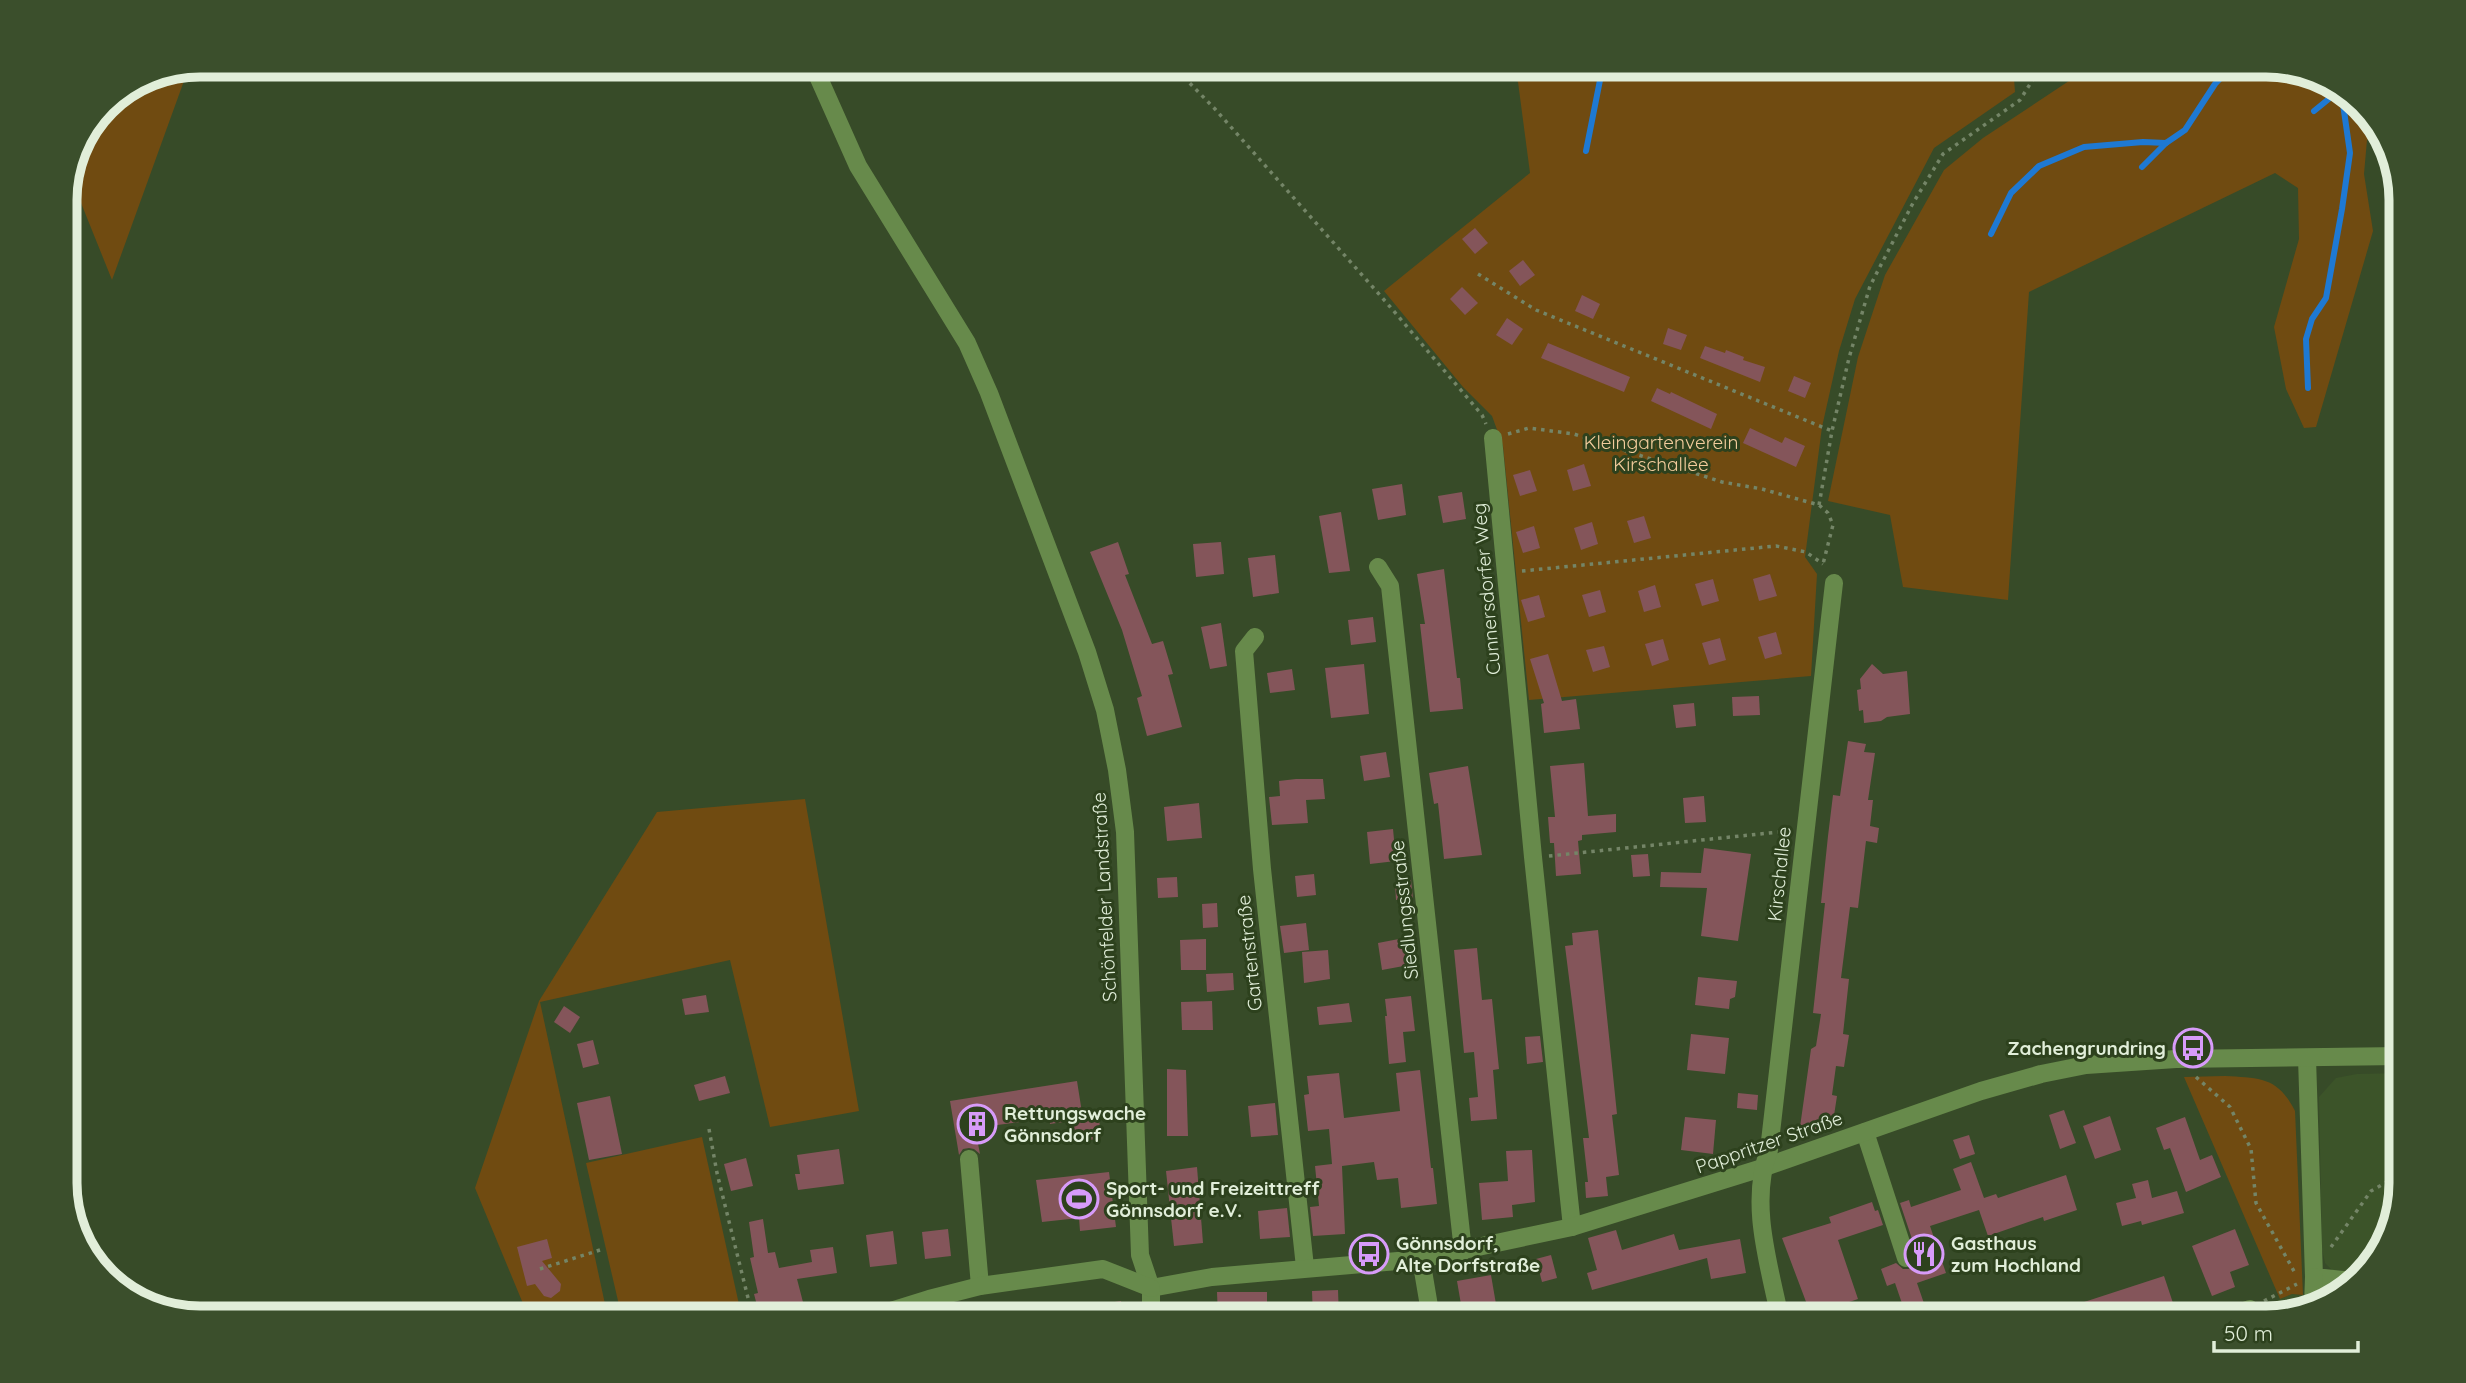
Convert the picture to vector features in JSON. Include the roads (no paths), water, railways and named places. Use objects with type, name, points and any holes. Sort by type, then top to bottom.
[{"type":"street","name":"Schönfelder Landstraße","points":[[818,77],[858,166],[967,343],[1025,486],[1087,652],[1105,710],[1117,770],[1125,832],[1140,1255],[1151,1289],[1151,1306]]},
{"type":"street","name":"Cunnersdorfer Weg","points":[[1493,438],[1572,1227]]},
{"type":"street","name":"Siedlungsstraße","points":[[1378,567],[1390,586],[1463,1251]]},
{"type":"street","name":"Kirschallee","points":[[1778,1306],[1761,1212],[1762,1168],[1769,1150],[1834,583]]},
{"type":"street","name":"Gartenstraße","points":[[1255,637],[1244,651],[1262,869],[1305,1267]]},
{"type":"street","name":"Pappritzer Straße","points":[[1151,1289],[1212,1277],[1421,1259],[1572,1227],[1762,1168],[1981,1091],[2086,1065],[2176,1059],[2389,1056]]},
{"type":"street","points":[[2308,1058],[2313,1297]]},
{"type":"street","points":[[1865,1132],[1906,1258]]},
{"type":"street","points":[[968,1159],[980,1286]]},
{"type":"street","points":[[1421,1259],[1428,1306]]},
{"type":"street","points":[[910,1306],[980,1286],[1103,1269],[1151,1289]]},
{"type":"street","points":[[2314,1277],[2342,1280]]},
{"type":"waterway","points":[[1586,151],[1601,77]]},
{"type":"waterway","points":[[1991,234],[2011,193],[2039,166],[2084,147],[2143,142],[2166,143],[2185,130],[2222,77]]},
{"type":"waterway","points":[[2314,111],[2332,96]]},
{"type":"waterway","points":[[2308,388],[2306,339],[2312,319],[2326,298],[2350,153],[2343,104]]},
{"type":"waterway","points":[[2142,167],[2166,143]]},
{"type":"place","name":"Zachengrundring","points":[[2193,1048]]},
{"type":"place","name":"Rettungswache Gönnsdorf","points":[[977,1124]]},
{"type":"place","name":"Sport- und Freizeittreff Gönnsdorf e.V.","points":[[1079,1199]]},
{"type":"place","name":"Gönnsdorf, Alte Dorfstraße","points":[[1369,1254]]},
{"type":"place","name":"Gasthaus zum Hochland","points":[[1924,1254]]},
{"type":"park label","name":"Kleingartenverein Kirschallee","points":[[1661,453]]}]
